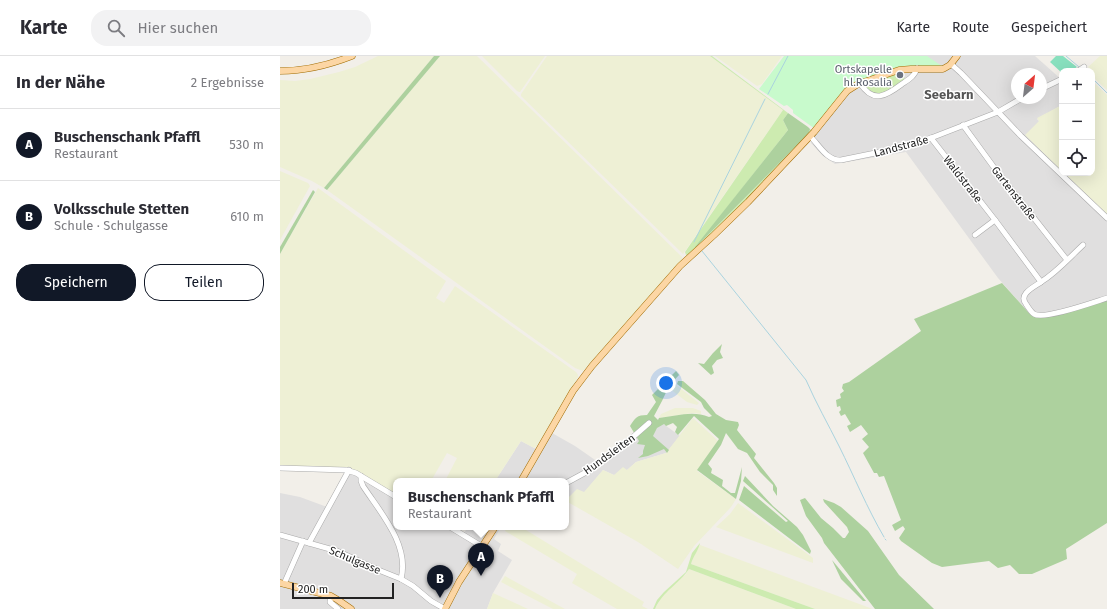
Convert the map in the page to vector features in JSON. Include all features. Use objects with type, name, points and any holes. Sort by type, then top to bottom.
[{"type":"main road","points":[[280,71],[317,67],[352,56]]},
{"type":"main road","points":[[523,478],[573,391],[588,370],[680,266],[748,202],[810,136],[845,93],[860,83],[899,70],[917,68],[943,69],[951,64],[956,56]]},
{"type":"main road","points":[[445,609],[459,582],[493,530]]},
{"type":"main road","points":[[282,584],[331,596],[351,609]]},
{"type":"street","points":[[951,64],[1021,136],[1107,218]]},
{"type":"street","points":[[860,83],[872,95],[883,96],[893,91],[910,78],[915,73],[917,68]]},
{"type":"street","points":[[1047,86],[1059,80]]},
{"type":"street","name":"Landstraße","points":[[810,136],[828,156],[834,160],[838,160],[900,148],[931,138],[998,112],[1012,104]]},
{"type":"street","name":"Gartenstraße","points":[[963,125],[993,166],[1067,260]]},
{"type":"street","name":"Waldstraße","points":[[931,138],[1041,282]]},
{"type":"street","points":[[975,235],[995,220]]},
{"type":"street","points":[[1083,245],[1052,275],[1026,293],[1024,296],[1024,301],[1033,314],[1038,315],[1059,312],[1107,298]]},
{"type":"street","name":"Hundsleiten","points":[[569,481],[590,470],[633,437],[649,422]]},
{"type":"street","points":[[280,468],[349,470],[393,495]]},
{"type":"street","points":[[282,584],[349,470]]},
{"type":"street","points":[[361,476],[362,486],[393,531],[402,557],[403,569],[401,578]]},
{"type":"street","points":[[455,530],[483,547]]},
{"type":"street","name":"Schulgasse","points":[[280,535],[340,552],[381,571],[401,578],[431,601],[445,609]]},
{"type":"street","points":[[331,596],[330,602],[338,609]]},
{"type":"shaded area","points":[[926,56],[1035,56],[1059,77],[1059,107],[1037,119],[1059,164],[1059,176],[1067,176],[1107,214],[1107,299],[1039,317],[1029,313],[998,278],[906,152],[835,164],[822,155],[811,143],[816,133],[845,94],[856,86],[900,71],[918,70]]},
{"type":"shaded area","points":[[658,420],[680,436],[666,453],[636,462],[627,470],[614,475],[603,470],[584,493],[569,497],[569,478],[497,478],[521,441],[540,451],[552,433],[575,446],[598,462],[634,433]]},
{"type":"shaded area","points":[[353,470],[393,493],[393,530],[458,530],[464,533],[466,530],[499,530],[494,539],[501,544],[498,551],[512,560],[493,593],[487,609],[280,609],[280,493],[300,497],[327,507],[346,471]]},
{"type":"green space","points":[[378,56],[434,56],[324,188],[280,167],[280,80],[295,81],[310,79],[339,72],[355,67]]},
{"type":"green space","points":[[434,56],[440,56],[327,190],[324,188]]},
{"type":"green space","points":[[440,56],[477,56],[682,257],[681,261],[583,371],[575,368],[327,190]]},
{"type":"green space","points":[[482,56],[545,56],[519,92]]},
{"type":"green space","points":[[547,56],[710,56],[783,110],[683,254],[521,96]]},
{"type":"green space","points":[[710,56],[788,113],[783,120],[788,130],[695,248],[809,133],[810,129],[812,131],[742,205],[690,254],[686,255],[685,252],[783,110]]},
{"type":"green space","points":[[715,56],[782,56],[762,84],[757,86]]},
{"type":"green space","points":[[784,56],[927,56],[942,66],[899,67],[857,82],[815,129],[793,113],[793,110],[787,105],[784,106],[759,89]]},
{"type":"green space","points":[[1056,56],[1063,56],[1077,67],[1059,68],[1059,70],[1050,62]]},
{"type":"green space","points":[[1100,56],[1107,56],[1107,90],[1095,79],[1095,68],[1088,67]]},
{"type":"green space","points":[[901,72],[902,73],[897,77],[899,78],[904,76],[905,81],[888,92],[876,95],[866,89],[864,85]]},
{"type":"green space","points":[[1095,84],[1107,95],[1107,214],[1067,176],[1095,176]]},
{"type":"green space","points":[[1059,107],[1059,168],[1025,135],[1039,121],[1037,118]]},
{"type":"green space","points":[[788,113],[808,127],[810,129],[809,133],[695,248],[788,130],[783,120]]},
{"type":"green space","points":[[280,171],[308,183],[310,186],[280,240]]},
{"type":"green space","points":[[318,188],[446,281],[436,298],[444,303],[455,286],[576,372],[578,377],[537,446],[534,448],[521,441],[497,478],[447,478],[457,458],[447,453],[433,478],[393,478],[393,493],[353,470],[280,466],[280,254]]},
{"type":"green space","points":[[313,190],[315,192],[280,254],[280,247]]},
{"type":"green space","points":[[1002,283],[1029,313],[1039,317],[1107,299],[1107,523],[1066,549],[1067,559],[1032,574],[1019,574],[1010,565],[998,568],[989,561],[942,567],[932,563],[901,541],[899,538],[905,529],[903,526],[895,531],[892,525],[901,520],[884,476],[879,477],[877,473],[874,473],[863,453],[869,447],[862,439],[868,434],[861,425],[850,432],[847,426],[851,424],[845,414],[841,416],[839,412],[841,410],[840,406],[837,407],[836,400],[841,398],[840,394],[844,391],[842,388],[843,384],[849,382],[921,331],[914,319]]},
{"type":"green space","points":[[722,344],[720,352],[723,358],[717,360],[712,366],[714,373],[711,375],[698,363],[704,364]]},
{"type":"green space","points":[[676,371],[679,375],[669,386],[654,416],[658,420],[659,418],[684,414],[697,414],[709,417],[712,416],[704,408],[701,402],[677,384],[678,381],[683,381],[705,400],[716,414],[726,420],[738,422],[739,425],[737,430],[756,454],[754,458],[774,483],[777,488],[777,496],[773,490],[773,485],[760,472],[747,453],[738,449],[726,433],[721,445],[708,464],[712,469],[711,473],[723,480],[722,486],[731,493],[735,493],[742,467],[741,481],[736,499],[697,470],[719,439],[694,416],[678,435],[675,432],[677,427],[673,423],[666,426],[664,424],[657,428],[653,436],[669,450],[667,453],[664,449],[648,456],[638,458],[643,454],[645,445],[637,444],[639,441],[630,426],[637,418],[647,415],[656,402],[652,395]]},
{"type":"green space","points":[[675,384],[699,403],[697,405],[687,402],[670,389]]},
{"type":"green space","points":[[675,408],[693,408],[701,411],[701,414],[693,413],[659,418],[661,414]]},
{"type":"green space","points":[[693,418],[718,441],[697,471],[736,499],[731,507],[694,546],[678,569],[638,542],[569,503],[569,497],[577,489],[584,492],[603,470],[614,475],[623,467],[627,470],[636,462],[666,453]]},
{"type":"green space","points":[[745,476],[773,506],[797,527],[811,551],[810,554],[739,500],[744,486],[786,522],[788,521],[743,481]]},
{"type":"green space","points":[[805,498],[821,518],[843,538],[845,538],[849,532],[847,527],[823,499],[841,507],[868,531],[899,575],[934,609],[875,609],[824,543],[806,516],[800,500]]},
{"type":"green space","points":[[738,503],[813,558],[813,563],[716,527],[730,514]]},
{"type":"green space","points":[[526,530],[644,602],[642,606],[648,609],[617,609],[572,583],[577,574],[505,531]]},
{"type":"green space","points":[[700,543],[691,564],[815,609],[796,609],[689,569],[662,597],[655,609],[653,609],[657,600],[664,592],[686,572],[692,553]]},
{"type":"green space","points":[[700,545],[872,609],[815,609],[691,564],[696,550]]},
{"type":"green space","points":[[832,560],[866,601],[863,601],[841,579]]},
{"type":"green space","points":[[689,569],[796,609],[655,609],[661,598],[686,574]]},
{"type":"green space","points":[[505,576],[565,609],[553,609],[501,582]]},
{"type":"green space","points":[[493,593],[528,609],[487,609]]},
{"type":"waterway","points":[[768,94],[788,56]]},
{"type":"waterway","points":[[1066,56],[1079,67]]},
{"type":"waterway","points":[[1095,81],[1107,93]]},
{"type":"waterway","points":[[694,242],[765,99]]},
{"type":"waterway","points":[[702,251],[806,380],[884,537]]},
{"type":"place","name":"Ortskapelle hl.Rosalia","points":[[900,75]]},
{"type":"place","name":"Buschenschank Pfaffl","points":[[481,576]]},
{"type":"place","name":"Volksschule Stetten","points":[[440,598]]},
{"type":"district","name":"Seebarn","points":[[949,94]]}]
